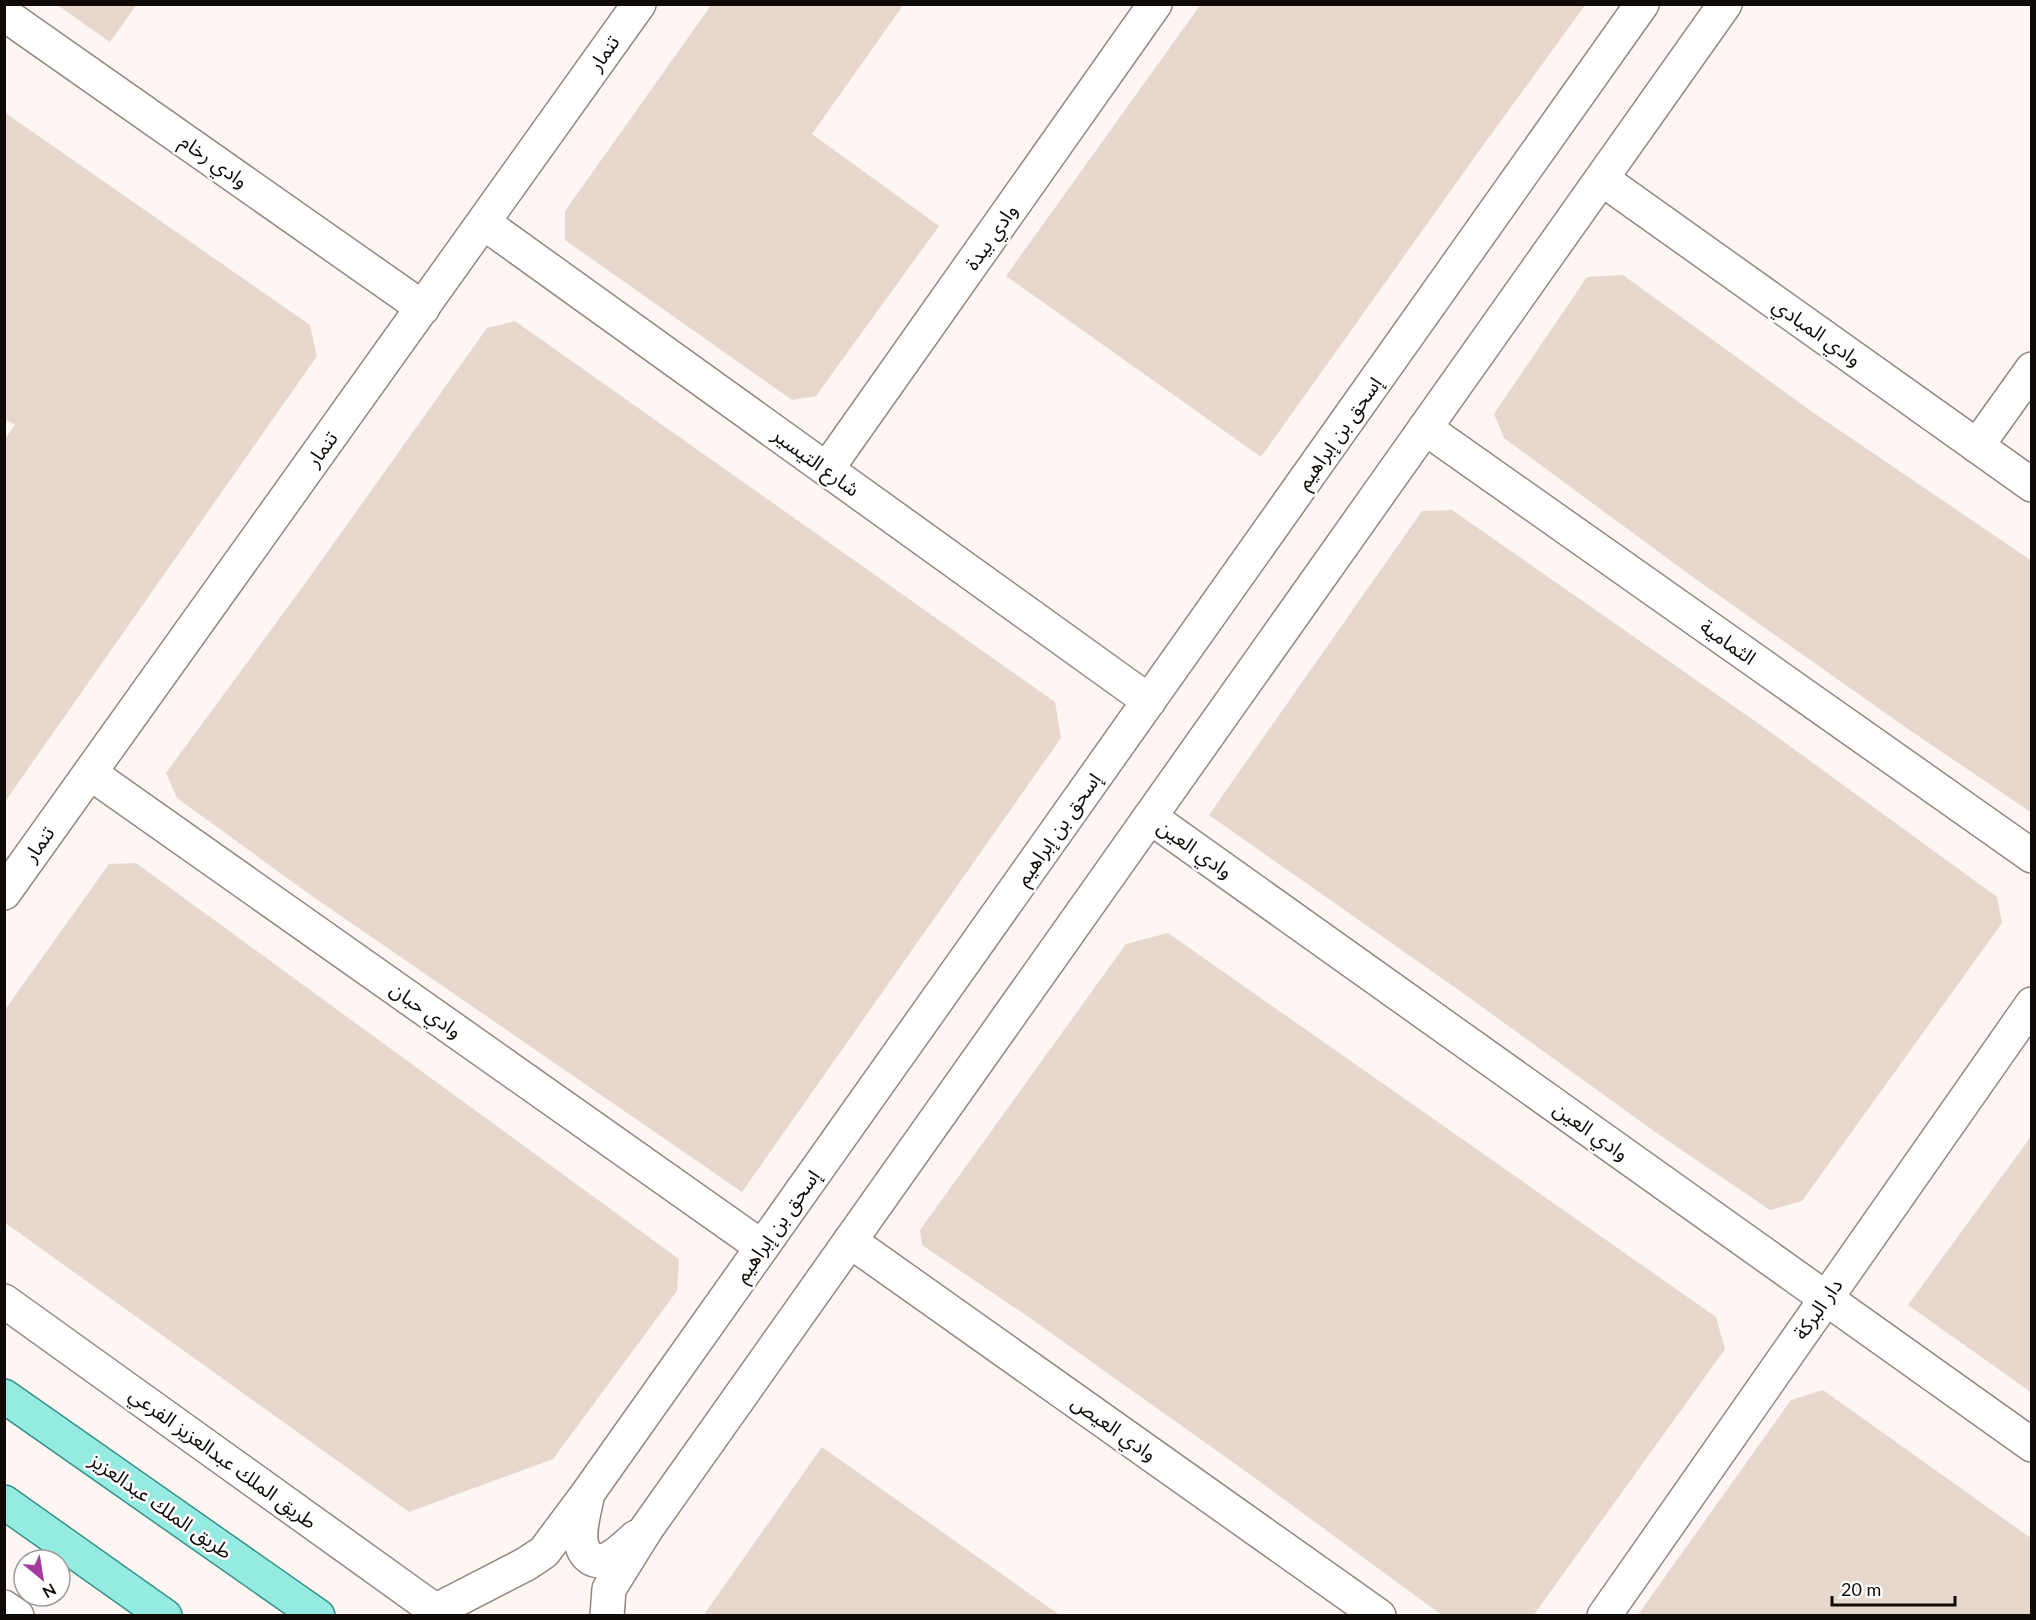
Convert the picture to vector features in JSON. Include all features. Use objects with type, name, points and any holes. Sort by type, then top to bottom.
[{"type":"main road","name":"طريق الملك عبدالعزيز","points":[[4,1396],[318,1616]]},
{"type":"main road","points":[[4,1502],[165,1616]]},
{"type":"street","name":"تنمار","points":[[4,893],[639,4]]},
{"type":"street","name":"وادي بيدة","points":[[827,469],[1155,4]]},
{"type":"street","name":"إسحق بن إبراهيم","points":[[439,1613],[544,1552],[1642,4]]},
{"type":"street","points":[[608,1616],[609,1589],[647,1528],[1725,4]]},
{"type":"street","name":"وادي رخام","points":[[4,14],[423,308]]},
{"type":"street","name":"وادي المبادي","points":[[1602,179],[2031,485]]},
{"type":"street","name":"شارع التيسير","points":[[484,223],[1149,701]]},
{"type":"street","points":[[1977,446],[2031,369]]},
{"type":"street","name":"الثمامية","points":[[1425,429],[2031,856]]},
{"type":"street","name":"وادي حبان","points":[[90,773],[762,1247]]},
{"type":"street","name":"وادي العين","points":[[1150,817],[2031,1445]]},
{"type":"street","name":"دار البركة","points":[[1604,1616],[2031,1004]]},
{"type":"street","name":"وادي العيص","points":[[850,1241],[1379,1616]]},
{"type":"street","name":"طريق الملك عبدالعزيز الفرعي","points":[[4,1301],[439,1613]]},
{"type":"street","points":[[588,1493],[580,1535],[582,1548],[591,1558],[600,1562],[610,1558],[647,1528]]},
{"type":"street","points":[[4,1606],[17,1616]]},
{"type":"building","points":[[56,4],[137,4],[110,42]]},
{"type":"building","points":[[712,4],[904,4],[812,134],[939,226],[816,396],[792,400],[565,240],[565,211]]},
{"type":"building","points":[[1201,4],[1586,4],[1261,457],[1006,276]]},
{"type":"building","points":[[4,112],[310,325],[317,356],[4,803],[4,440],[15,425],[4,419]]},
{"type":"building","points":[[1623,275],[1811,411],[2032,561],[2032,813],[1908,729],[1690,575],[1504,438],[1494,414],[1587,277]]},
{"type":"building","points":[[515,321],[1055,702],[1061,738],[742,1192],[312,896],[177,798],[166,773],[304,585],[487,328]]},
{"type":"building","points":[[1452,510],[1765,728],[1997,897],[2002,923],[1802,1201],[1770,1210],[1658,1134],[1460,991],[1209,815],[1422,511]]},
{"type":"building","points":[[136,863],[679,1259],[677,1291],[553,1459],[409,1512],[4,1222],[4,1011],[109,864]]},
{"type":"building","points":[[1168,933],[1716,1317],[1725,1349],[1533,1616],[1443,1616],[1255,1478],[1030,1318],[922,1245],[920,1230],[1126,944]]},
{"type":"building","points":[[2032,1135],[2032,1393],[1908,1305]]},
{"type":"building","points":[[1823,1390],[2032,1539],[2032,1616],[1637,1616],[1791,1400]]},
{"type":"building","points":[[822,1447],[1061,1616],[703,1616]]}]
